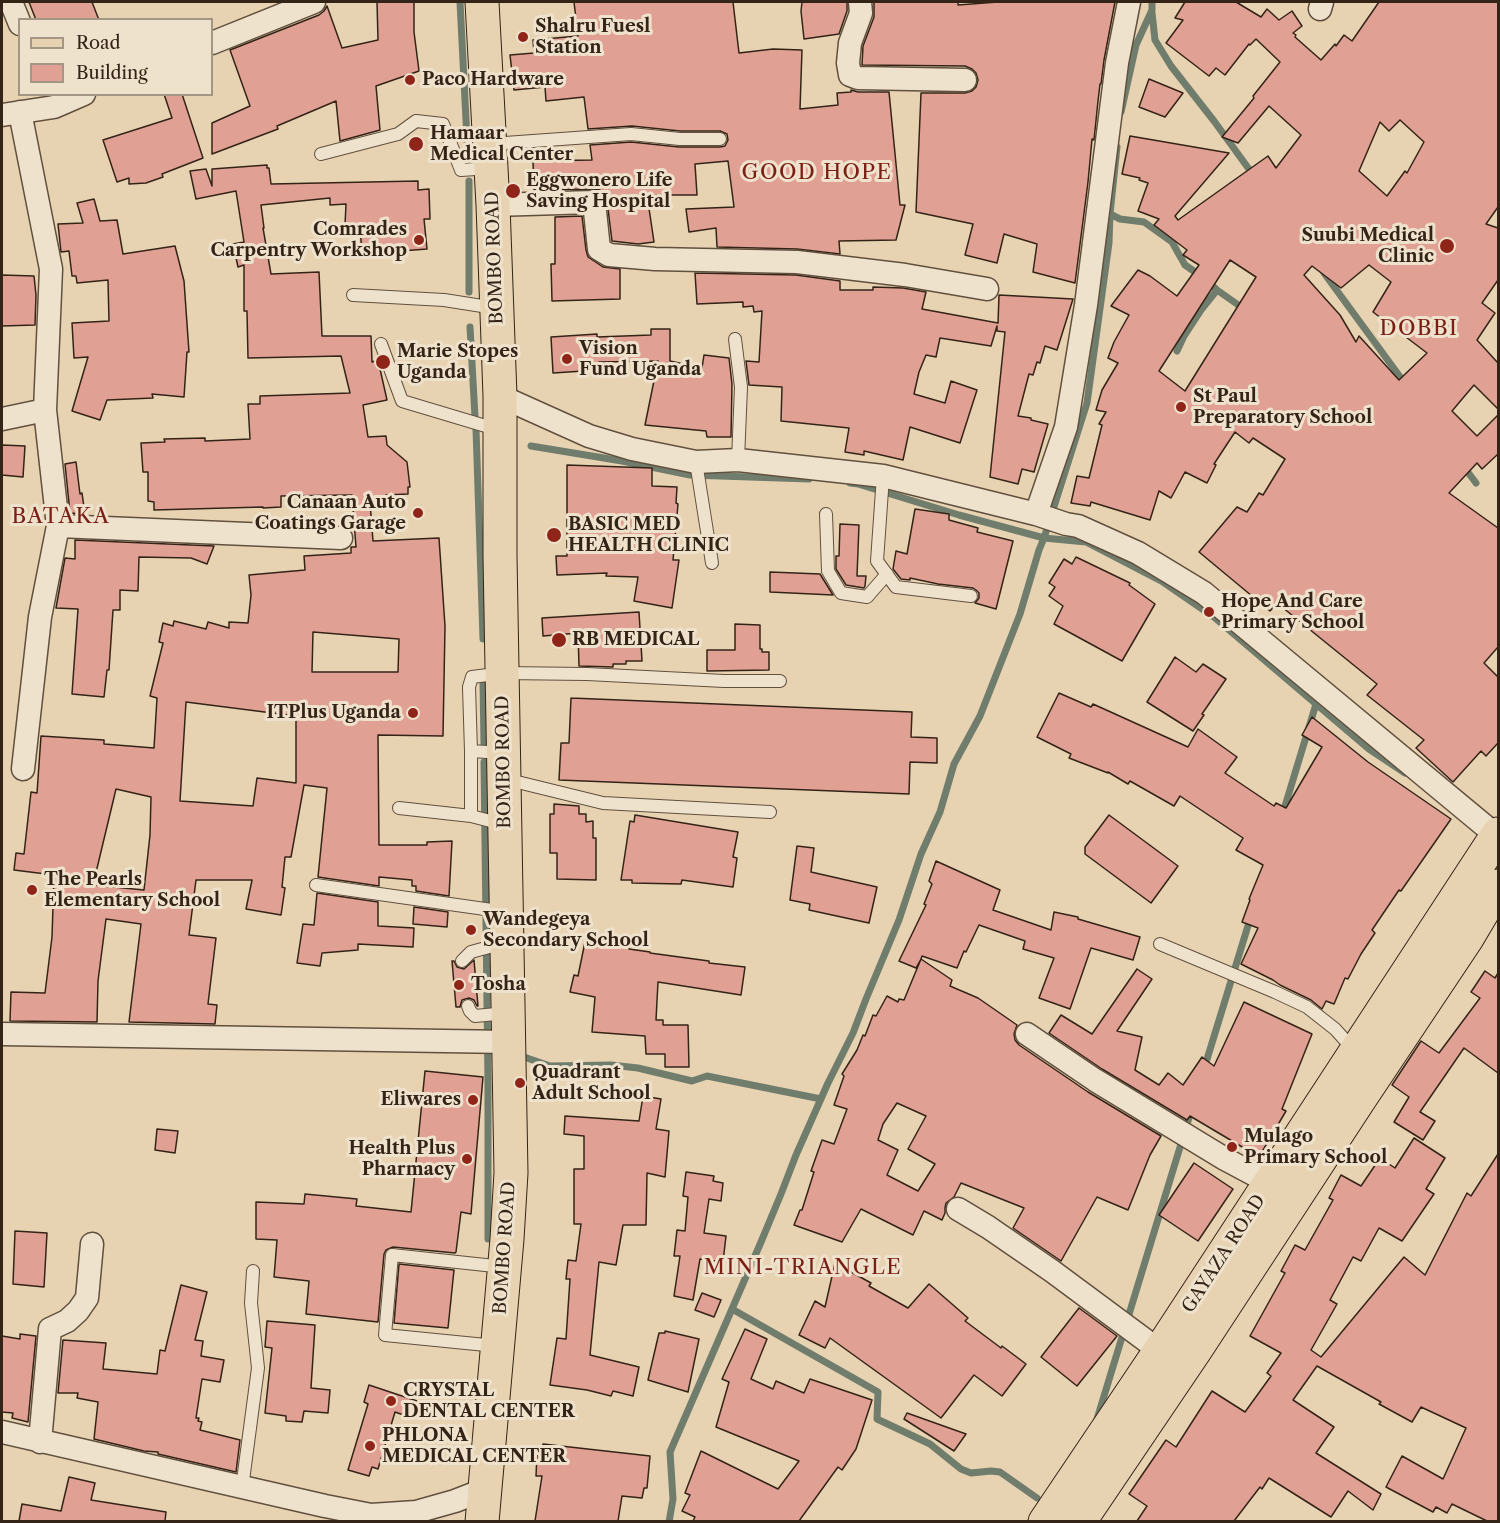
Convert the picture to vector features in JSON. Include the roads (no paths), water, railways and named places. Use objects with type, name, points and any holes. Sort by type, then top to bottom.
[{"type":"main road","name":"BOMBO ROAD","points":[[482,2],[500,396],[502,673],[511,1173],[505,1267],[482,1521]]},
{"type":"main road","name":"GAYAZA ROAD","points":[[1045,1521],[1160,1351],[1498,835]]},
{"type":"main road","name":"GAYAZA ROAD","points":[[1079,1521],[1196,1349],[1467,938],[1498,886]]},
{"type":"street","points":[[11,2],[18,19]]},
{"type":"street","points":[[213,43],[314,2]]},
{"type":"street","points":[[860,2],[861,13],[850,43],[850,75],[858,78],[965,80]]},
{"type":"street","points":[[1049,518],[1086,305],[1117,63],[1129,2]]},
{"type":"street","points":[[22,769],[40,617],[58,526],[45,410],[51,269],[11,114],[75,96]]},
{"type":"street","points":[[493,205],[594,202],[599,249],[609,255],[655,259],[797,262],[905,275],[987,290]]},
{"type":"street","points":[[500,396],[589,436],[632,449],[696,462],[738,460],[882,476],[1078,526],[1138,553],[1204,593],[1498,835]]},
{"type":"street","points":[[2,418],[45,410]]},
{"type":"street","points":[[58,526],[340,538]]},
{"type":"street","points":[[2,1034],[508,1028]]},
{"type":"street","points":[[1027,1034],[1105,1086],[1225,1159],[1270,1183]]},
{"type":"street","points":[[958,1209],[1052,1271],[1160,1351]]},
{"type":"street","points":[[40,1442],[50,1329],[67,1321],[87,1298],[92,1244]]},
{"type":"street","points":[[2,1432],[242,1488],[371,1515],[416,1512],[486,1489]]},
{"type":"lane","points":[[321,154],[398,134],[416,121],[443,124],[461,170],[490,156],[631,134],[680,140],[720,139]]},
{"type":"lane","points":[[353,295],[444,300],[496,308]]},
{"type":"lane","points":[[735,339],[741,387],[738,460]]},
{"type":"lane","points":[[381,344],[402,401],[500,430]]},
{"type":"lane","points":[[696,462],[712,562]]},
{"type":"lane","points":[[882,476],[877,561],[896,587],[971,596]]},
{"type":"lane","points":[[826,514],[828,571],[841,593],[867,597],[887,574]]},
{"type":"lane","points":[[471,816],[469,687],[472,677],[502,673],[587,674],[724,681],[780,681]]},
{"type":"lane","points":[[471,751],[504,766],[603,803],[770,812]]},
{"type":"lane","points":[[399,808],[471,816],[505,825]]},
{"type":"lane","points":[[316,885],[507,927]]},
{"type":"lane","points":[[462,961],[507,927]]},
{"type":"lane","points":[[1160,944],[1307,1007],[1335,1029],[1356,1052]]},
{"type":"lane","points":[[468,1006],[475,1016],[508,1028]]},
{"type":"lane","points":[[498,1346],[385,1335],[392,1255],[505,1267]]},
{"type":"lane","points":[[242,1488],[258,1368],[251,1303],[252,1271]]},
{"type":"waterway","points":[[460,2],[468,159]]},
{"type":"waterway","points":[[1121,112],[1136,45],[1152,10],[1152,2]]},
{"type":"waterway","points":[[1152,13],[1155,40],[1171,66],[1254,176]]},
{"type":"waterway","points":[[669,1522],[673,1499],[670,1452],[796,1155],[853,1033],[899,920],[921,854],[940,812],[954,764],[980,716],[1020,614],[1087,403],[1109,243],[1117,147]]},
{"type":"waterway","points":[[469,181],[469,292]]},
{"type":"waterway","points":[[1110,214],[1120,219],[1144,222],[1172,242],[1185,265],[1244,309]]},
{"type":"waterway","points":[[1324,273],[1406,385]]},
{"type":"waterway","points":[[1177,351],[1201,310],[1217,290]]},
{"type":"waterway","points":[[470,327],[475,417]]},
{"type":"waterway","points":[[476,429],[483,639]]},
{"type":"waterway","points":[[531,446],[690,475],[809,479]]},
{"type":"waterway","points":[[1464,467],[1476,483]]},
{"type":"waterway","points":[[850,483],[1044,538],[1086,542],[1163,582],[1214,617],[1369,749],[1405,773]]},
{"type":"waterway","points":[[483,683],[484,744]]},
{"type":"waterway","points":[[1282,816],[1316,704]]},
{"type":"waterway","points":[[484,762],[488,1239]]},
{"type":"waterway","points":[[1204,1069],[1251,916]]},
{"type":"waterway","points":[[524,1057],[550,1066],[611,1065],[638,1068],[692,1081],[707,1076],[821,1099]]},
{"type":"waterway","points":[[1097,1419],[1192,1108]]},
{"type":"waterway","points":[[732,1309],[878,1392],[877,1419],[930,1444],[961,1469],[971,1473],[1000,1472],[1037,1498]]},
{"type":"place","name":"Shalru Fuesl Station","points":[[523,37]]},
{"type":"place","name":"Paco Hardware","points":[[410,80]]},
{"type":"place","name":"Hamaar Medical Center","points":[[416,144]]},
{"type":"place","name":"Eggwonero Life Saving Hospital","points":[[513,191]]},
{"type":"place","name":"Comrades Carpentry Workshop","points":[[419,240]]},
{"type":"place","name":"Suubi Medical Clinic","points":[[1447,246]]},
{"type":"place","name":"Vision Fund Uganda","points":[[567,359]]},
{"type":"place","name":"Marie Stopes Uganda","points":[[383,362]]},
{"type":"place","name":"St Paul Preparatory School","points":[[1181,407]]},
{"type":"place","name":"Canaan Auto Coatings Garage","points":[[418,513]]},
{"type":"place","name":"BASIC MED HEALTH CLINIC","points":[[554,535]]},
{"type":"place","name":"Hope And Care Primary School","points":[[1209,612]]},
{"type":"place","name":"RB MEDICAL","points":[[559,640]]},
{"type":"place","name":"ITPlus Uganda","points":[[413,713]]},
{"type":"place","name":"The Pearls Elementary School","points":[[32,890]]},
{"type":"place","name":"Wandegeya Secondary School","points":[[471,930]]},
{"type":"place","name":"Tosha","points":[[459,985]]},
{"type":"place","name":"Quadrant Adult School","points":[[520,1083]]},
{"type":"place","name":"Eliwares","points":[[473,1100]]},
{"type":"place","name":"Mulago Primary School","points":[[1232,1147]]},
{"type":"place","name":"Health Plus Pharmacy","points":[[467,1159]]},
{"type":"place","name":"CRYSTAL DENTAL CENTER","points":[[391,1401]]},
{"type":"place","name":"PHLONA MEDICAL CENTER","points":[[370,1446]]},
{"type":"district","name":"GOOD HOPE","points":[[817,173]]},
{"type":"district","name":"DOBBI","points":[[1419,329]]},
{"type":"district","name":"BATAKA","points":[[61,517]]},
{"type":"district","name":"MINI-TRIANGLE","points":[[803,1268]]}]
